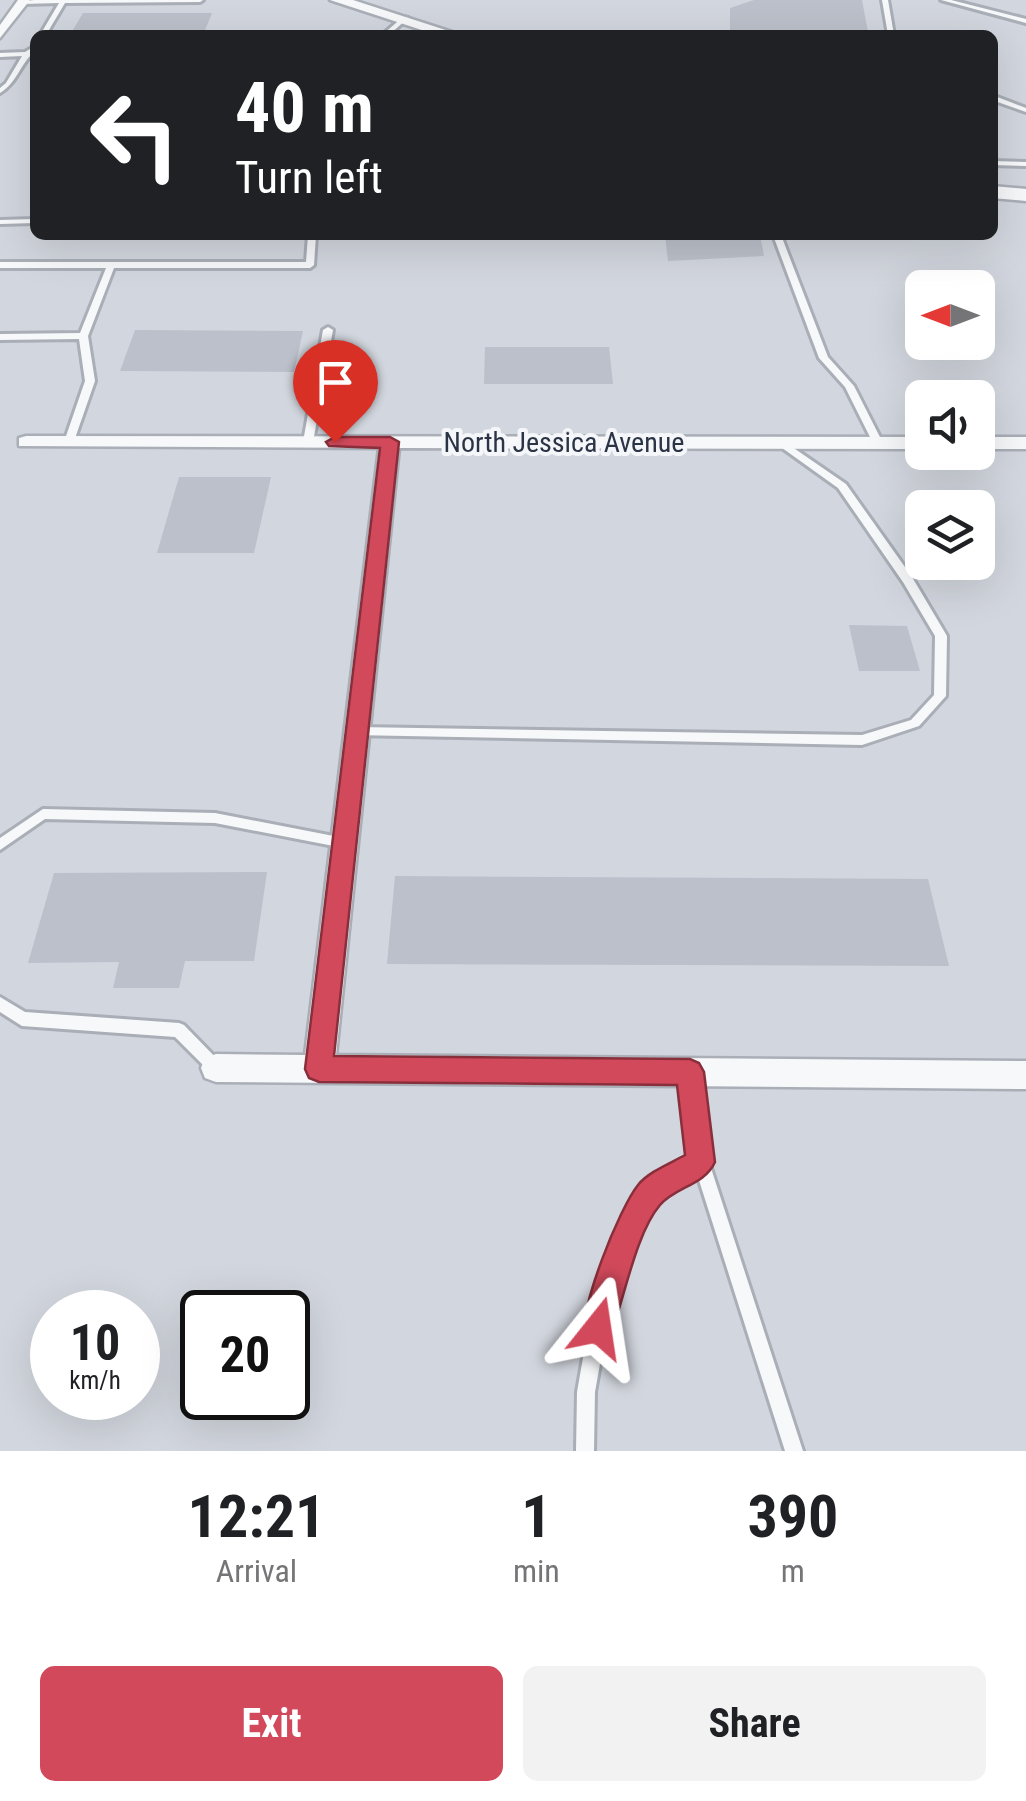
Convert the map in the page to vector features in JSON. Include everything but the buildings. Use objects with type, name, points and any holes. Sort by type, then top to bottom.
[{"type":"street","points":[[336,0],[439,30]]},
{"type":"street","points":[[0,34],[23,1]]},
{"type":"street","points":[[998,193],[1026,195]]},
{"type":"street","name":"North Jessica Avenue","points":[[26,442],[905,443]]},
{"type":"street","points":[[319,1069],[390,442]]},
{"type":"street","points":[[995,443],[1026,443]]},
{"type":"street","points":[[216,1068],[1026,1075]]},
{"type":"lane","points":[[23,1],[200,0]]},
{"type":"lane","points":[[885,0],[890,30]]},
{"type":"lane","points":[[944,0],[973,11],[1026,21]]},
{"type":"lane","points":[[962,0],[1026,13]]},
{"type":"lane","points":[[46,30],[63,2]]},
{"type":"lane","points":[[391,30],[405,18]]},
{"type":"lane","points":[[0,91],[30,51]]},
{"type":"lane","points":[[0,55],[26,54]]},
{"type":"lane","points":[[998,98],[1026,110]]},
{"type":"lane","points":[[998,163],[1026,164]]},
{"type":"lane","points":[[0,222],[30,221]]},
{"type":"lane","points":[[0,265],[310,265],[312,240]]},
{"type":"lane","points":[[780,240],[824,358],[849,386],[878,443]]},
{"type":"lane","points":[[68,442],[90,380],[83,336],[111,265]]},
{"type":"lane","points":[[308,442],[328,330]]},
{"type":"lane","points":[[0,336],[83,336]]},
{"type":"lane","points":[[357,732],[862,740],[915,723],[940,696],[941,636],[842,486],[782,442]]},
{"type":"lane","points":[[0,845],[43,814],[215,818],[344,843]]},
{"type":"lane","points":[[0,1004],[22,1018],[179,1030],[216,1068]]},
{"type":"lane","points":[[690,1072],[700,1162],[794,1451]]},
{"type":"lane","points":[[585,1451],[586,1392],[603,1296],[649,1194],[700,1162]]},
{"type":"shaded area","points":[[0,0],[1026,0],[1026,1451],[0,1451]]},
{"type":"route","points":[[335,442],[390,442],[319,1069],[690,1072],[700,1162],[649,1194],[603,1296],[598,1328]]}]
